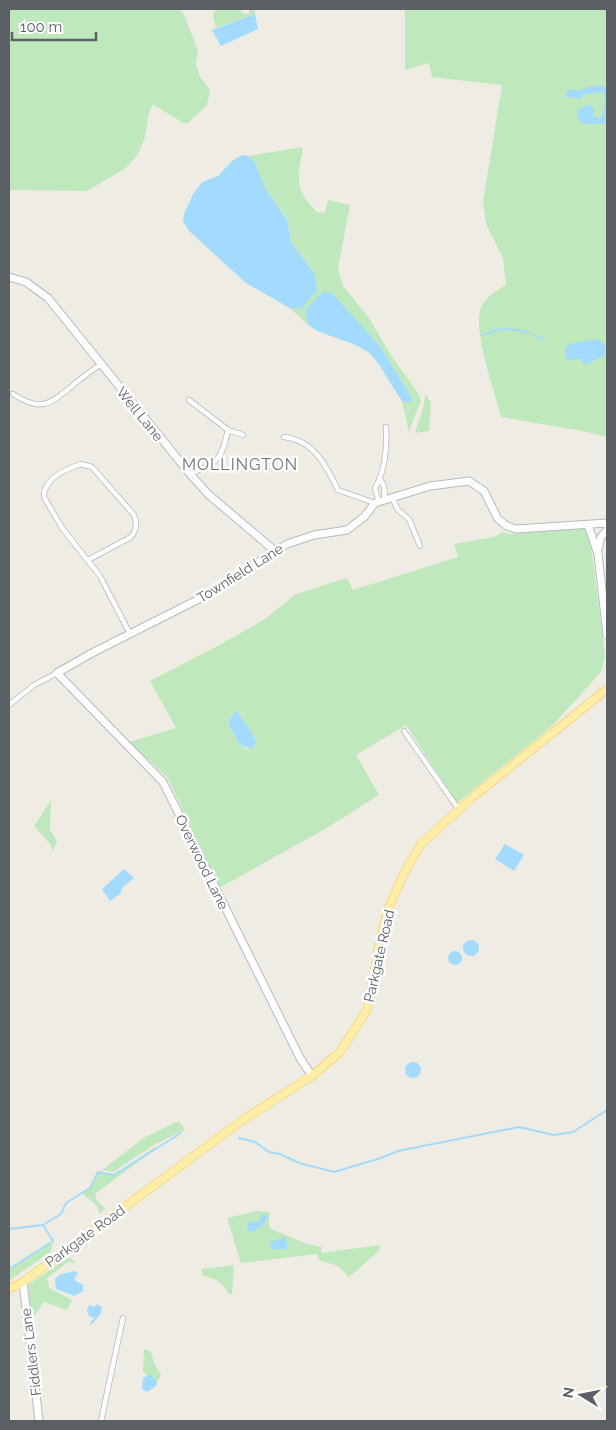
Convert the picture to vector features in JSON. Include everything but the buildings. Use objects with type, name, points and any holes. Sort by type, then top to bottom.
[{"type":"main road","name":"Parkgate Road","points":[[9,1289],[23,1282],[244,1118],[312,1076],[340,1052],[367,1010],[381,935],[396,891],[421,844],[459,810],[607,689]]},
{"type":"street","name":"Well Lane","points":[[9,277],[26,282],[39,290],[59,310],[190,474],[208,494],[275,551]]},
{"type":"street","points":[[13,394],[24,402],[36,406],[45,405],[56,400],[101,364]]},
{"type":"street","points":[[189,400],[228,430],[243,435]]},
{"type":"street","points":[[380,502],[375,488],[380,479],[386,427]]},
{"type":"street","points":[[190,474],[216,461],[222,454],[228,430]]},
{"type":"street","points":[[284,437],[294,439],[322,459],[338,490],[380,502],[430,486],[469,481],[484,491],[494,512],[507,526],[516,529],[607,523]]},
{"type":"street","points":[[88,560],[131,537],[135,532],[136,521],[134,515],[92,467],[81,464],[57,476],[47,485],[44,497],[62,528],[82,555],[88,560],[112,596],[130,634]]},
{"type":"street","points":[[380,479],[384,486],[380,502]]},
{"type":"street","points":[[393,499],[398,510],[408,519],[420,546]]},
{"type":"street","name":"Townfield Lane","points":[[9,704],[34,686],[57,673],[199,599],[287,544],[314,535],[347,530],[380,502]]},
{"type":"street","points":[[588,525],[598,554],[607,635]]},
{"type":"street","points":[[598,554],[601,537],[607,530]]},
{"type":"street","name":"Overwood Lane","points":[[57,673],[163,782],[300,1058],[312,1076]]},
{"type":"street","points":[[404,731],[459,810]]},
{"type":"street","name":"Fiddlers Lane","points":[[23,1282],[39,1421]]},
{"type":"street","points":[[101,1421],[124,1318]]},
{"type":"green space","points":[[9,9],[179,9],[184,15],[198,50],[196,64],[200,77],[210,90],[207,105],[188,123],[183,123],[153,104],[149,113],[145,137],[138,154],[126,168],[87,191],[9,190]]},
{"type":"green space","points":[[216,9],[240,9],[242,13],[249,14],[250,9],[254,9],[255,14],[216,28],[213,16]]},
{"type":"green space","points":[[405,9],[607,9],[607,437],[501,417],[482,346],[479,318],[481,308],[486,300],[506,285],[503,258],[486,224],[483,202],[502,85],[432,77],[429,63],[405,70]]},
{"type":"green space","points":[[303,147],[299,182],[309,204],[317,212],[325,213],[328,200],[350,205],[338,268],[343,286],[369,318],[392,357],[418,393],[421,400],[409,432],[402,401],[408,403],[411,397],[380,346],[333,294],[306,309],[307,324],[291,309],[302,308],[314,273],[291,242],[287,218],[265,188],[255,164],[248,156]]},
{"type":"green space","points":[[425,394],[431,402],[429,431],[415,433],[424,405]]},
{"type":"green space","points":[[579,528],[584,529],[590,537],[605,656],[601,672],[551,727],[457,803],[406,725],[356,755],[379,795],[325,829],[219,888],[168,778],[129,742],[176,728],[150,681],[265,619],[296,594],[347,578],[353,590],[458,557],[454,544],[494,537],[503,532],[510,534]],"holes":[[[232,715],[250,729],[251,749],[247,749],[236,740],[228,722]]]},
{"type":"green space","points":[[51,800],[50,830],[57,841],[53,851],[50,844],[34,826]]},
{"type":"green space","points":[[179,1121],[185,1130],[155,1144],[113,1172],[102,1170],[145,1137]]},
{"type":"green space","points":[[155,1147],[157,1148],[96,1193],[96,1199],[105,1208],[100,1214],[97,1206],[82,1193],[90,1188],[98,1172],[114,1175]]},
{"type":"green space","points":[[257,1211],[269,1212],[269,1228],[307,1244],[322,1247],[321,1253],[380,1245],[379,1251],[349,1277],[338,1266],[319,1260],[317,1254],[241,1263],[227,1218]]},
{"type":"green space","points":[[53,1241],[51,1251],[9,1281],[9,1269]]},
{"type":"green space","points":[[69,1257],[76,1263],[68,1262],[47,1278],[49,1288],[72,1300],[67,1310],[44,1302],[32,1319],[28,1285]]},
{"type":"green space","points":[[234,1265],[232,1294],[229,1294],[218,1281],[203,1276],[201,1269]]},
{"type":"green space","points":[[144,1349],[151,1352],[154,1363],[161,1375],[157,1382],[150,1374],[147,1376],[143,1371]]},
{"type":"water","points":[[255,14],[258,29],[221,46],[212,30]]},
{"type":"water","points":[[589,86],[607,86],[607,119],[604,124],[584,124],[577,118],[577,112],[586,105],[591,105],[594,109],[593,116],[601,118],[605,106],[604,94],[600,92],[582,95],[581,99],[566,97],[567,90],[581,90]]},
{"type":"water","points":[[242,155],[248,156],[255,163],[265,188],[287,219],[291,242],[314,273],[317,290],[302,308],[291,309],[246,283],[189,231],[183,221],[193,194],[202,182],[218,176],[232,161]]},
{"type":"water","points":[[324,291],[333,294],[380,346],[411,397],[411,401],[408,403],[402,401],[381,367],[368,352],[307,324],[306,309]]},
{"type":"water","points":[[597,339],[605,345],[606,355],[585,365],[580,359],[567,360],[565,348],[569,344]]},
{"type":"water","points":[[235,712],[238,712],[255,738],[256,743],[251,749],[239,744],[229,726],[229,720]]},
{"type":"water","points":[[505,844],[524,855],[514,871],[495,859]]},
{"type":"water","points":[[124,869],[134,878],[122,888],[121,893],[110,901],[102,889]]},
{"type":"water","points":[[468,940],[474,940],[479,945],[477,954],[468,956],[463,951],[463,945]]},
{"type":"water","points":[[452,951],[458,951],[462,958],[458,965],[452,965],[448,961],[448,955]]},
{"type":"water","points":[[413,1062],[419,1064],[421,1070],[419,1076],[413,1078],[407,1076],[405,1070],[407,1064]]},
{"type":"water","points":[[262,1214],[267,1216],[266,1222],[255,1231],[248,1232],[247,1225],[250,1222],[259,1221]]},
{"type":"water","points":[[286,1237],[287,1249],[271,1249],[270,1242]]},
{"type":"water","points":[[75,1271],[78,1273],[74,1280],[83,1285],[83,1291],[74,1296],[56,1289],[55,1279],[61,1274]]},
{"type":"water","points":[[96,1304],[102,1307],[100,1315],[91,1325],[90,1323],[94,1318],[89,1316],[87,1310],[89,1305],[95,1307]]},
{"type":"water","points":[[150,1374],[157,1382],[156,1386],[147,1392],[142,1389],[143,1378]]},
{"type":"waterway","points":[[482,335],[506,329],[529,333]]},
{"type":"waterway","points":[[534,335],[541,339],[545,338]]},
{"type":"waterway","points":[[239,1138],[255,1142],[269,1152],[280,1154],[299,1163],[334,1172],[398,1151],[519,1127],[554,1135],[573,1132],[607,1110]]},
{"type":"waterway","points":[[9,1229],[43,1225],[61,1214],[66,1203],[90,1188],[98,1172],[114,1175],[181,1133]]},
{"type":"waterway","points":[[9,1269],[53,1241],[43,1225]]},
{"type":"district","name":"MOLLINGTON","points":[[240,464]]}]
